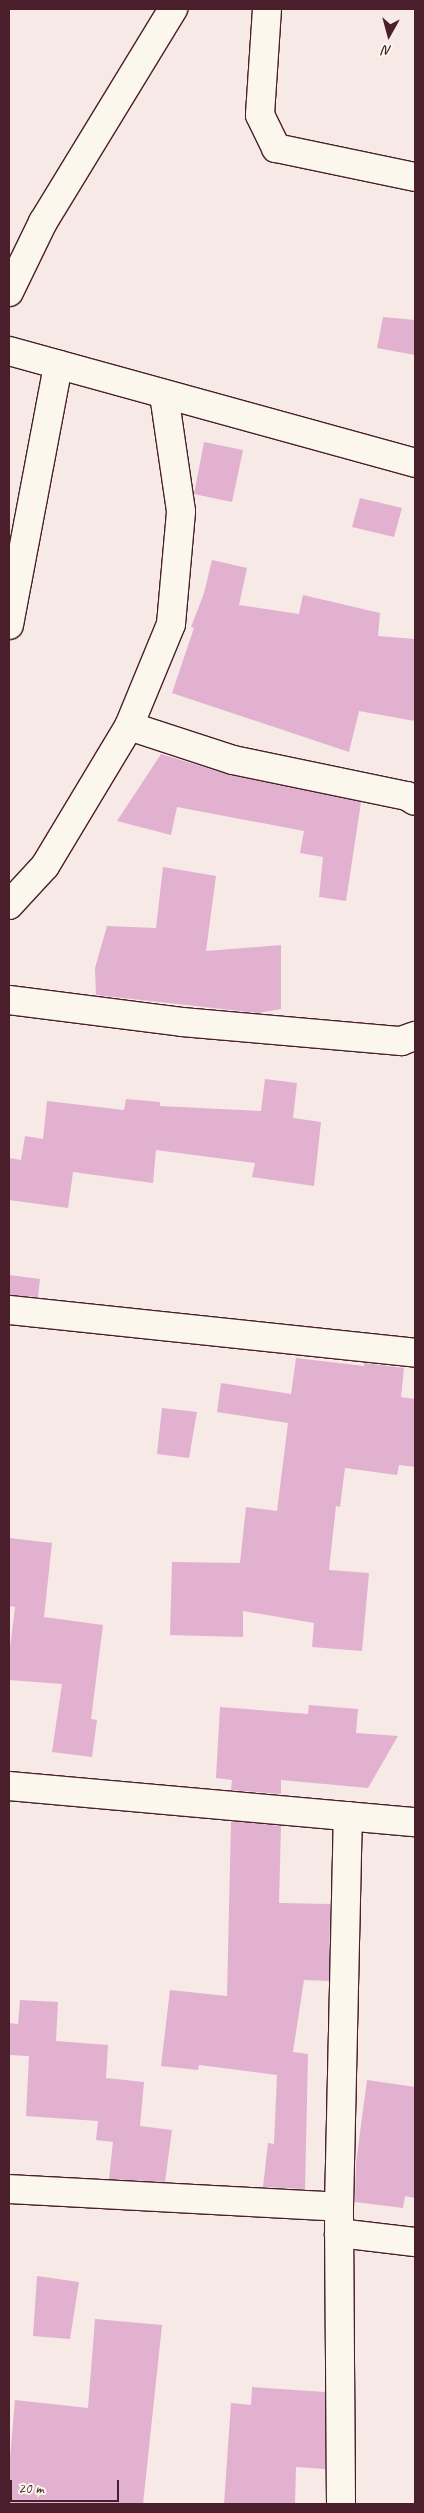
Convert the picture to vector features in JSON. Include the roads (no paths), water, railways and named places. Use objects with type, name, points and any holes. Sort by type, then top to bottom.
[{"type":"street","points":[[9,292],[43,222],[173,9]]},
{"type":"street","points":[[268,9],[260,114],[276,148],[415,177]]},
{"type":"street","points":[[9,351],[415,462]]},
{"type":"street","points":[[9,625],[14,574],[58,365]]},
{"type":"street","points":[[9,905],[45,866],[129,726],[171,624],[181,511],[164,394]]},
{"type":"street","points":[[129,726],[233,760],[407,796],[415,801]]},
{"type":"street","points":[[9,1000],[182,1022],[401,1041],[415,1036]]},
{"type":"street","points":[[9,1310],[415,1353]]},
{"type":"street","points":[[9,1786],[415,1822]]},
{"type":"street","points":[[341,2504],[339,2220],[348,1816]]},
{"type":"street","points":[[9,2189],[339,2220],[415,2242]]}]
